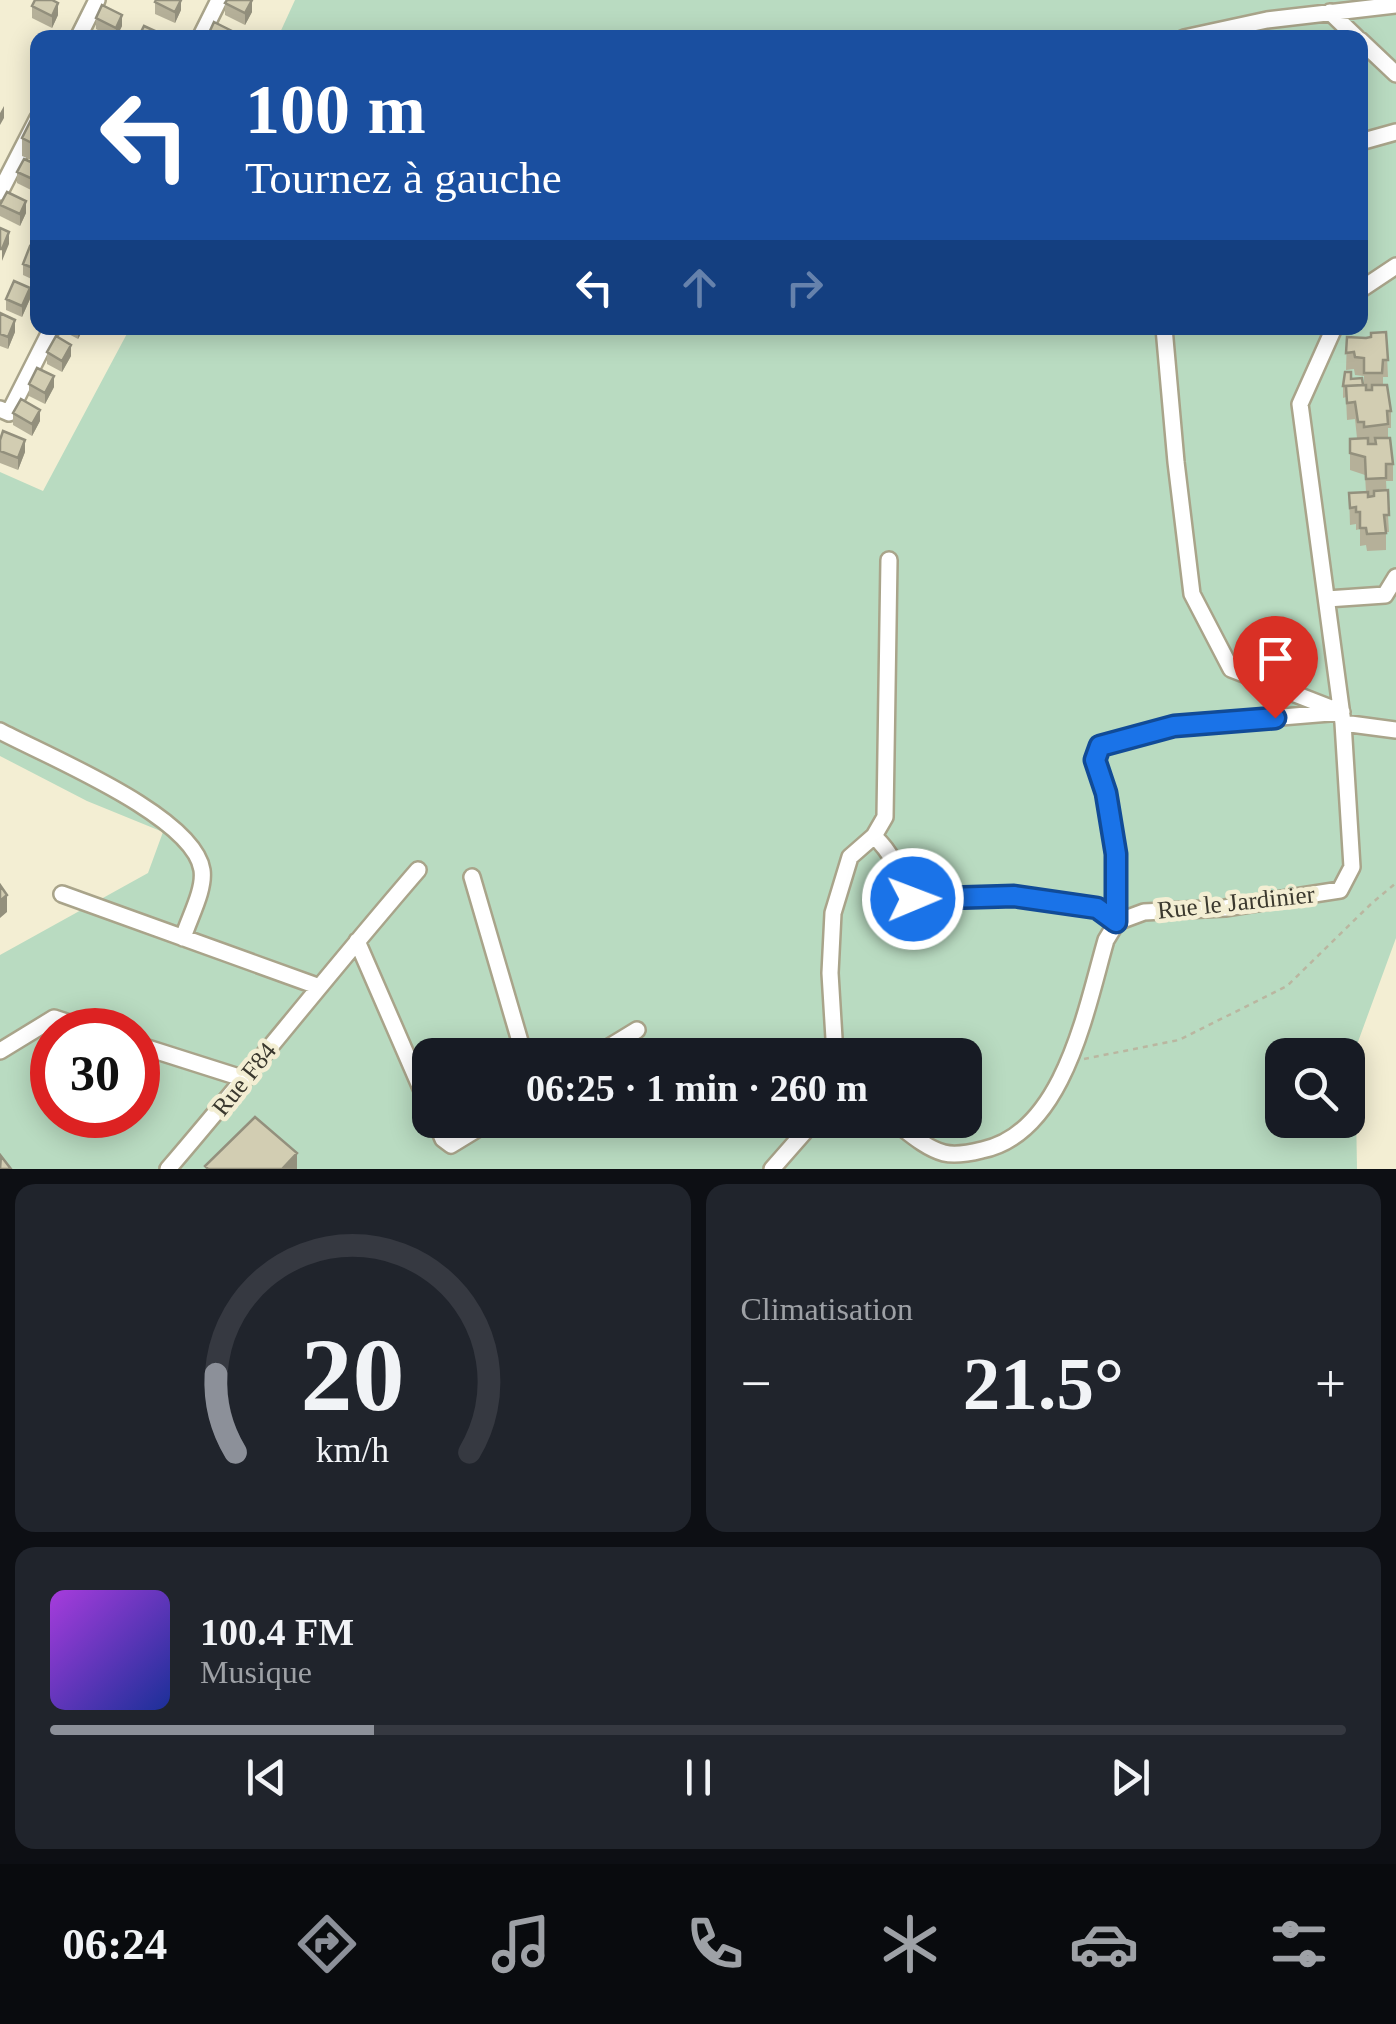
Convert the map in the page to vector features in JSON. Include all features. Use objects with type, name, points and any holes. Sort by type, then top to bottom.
[{"type":"street","points":[[82,30],[98,0]]},
{"type":"street","points":[[204,30],[219,0]]},
{"type":"street","points":[[1220,30],[1266,20],[1396,4]]},
{"type":"street","points":[[1330,12],[1349,30]]},
{"type":"street","points":[[1368,48],[1396,74]]},
{"type":"street","points":[[1368,140],[1396,132]]},
{"type":"street","points":[[0,192],[30,134]]},
{"type":"street","points":[[1368,285],[1396,266]]},
{"type":"street","points":[[0,408],[9,413],[48,335]]},
{"type":"street","points":[[1165,335],[1192,594],[1230,669],[1343,718],[1396,730]]},
{"type":"street","name":"Rue le Jardinier","points":[[1116,922],[1144,912],[1224,908],[1340,890],[1352,867],[1343,718],[1300,404],[1331,335]]},
{"type":"street","points":[[834,1038],[830,973],[833,913],[850,857],[874,836],[885,817],[889,560]]},
{"type":"street","points":[[1327,600],[1385,594],[1396,576]]},
{"type":"street","points":[[920,1138],[945,1154],[994,1148],[1018,1135],[1037,1115],[1068,1062],[1106,940],[1116,922],[1116,854],[1106,793],[1095,760],[1100,746],[1174,726],[1343,718]]},
{"type":"street","points":[[0,731],[148,808],[194,848],[203,876],[183,938]]},
{"type":"street","points":[[874,836],[892,855],[896,888],[913,899],[1014,896],[1097,908],[1116,922]]},
{"type":"street","name":"Rue F84","points":[[168,1169],[317,986],[418,870]]},
{"type":"street","points":[[472,877],[519,1038]]},
{"type":"street","points":[[62,894],[317,986]]},
{"type":"street","points":[[357,941],[412,1067]]},
{"type":"street","points":[[624,1038],[637,1030]]},
{"type":"street","points":[[0,1051],[30,1033]]},
{"type":"street","points":[[160,1052],[245,1079]]},
{"type":"street","points":[[772,1169],[799,1138]]},
{"type":"path","points":[[1068,1062],[1178,1040],[1287,986],[1396,884]]},
{"type":"green space","points":[[295,0],[1396,0],[1396,938],[1359,1038],[1265,1038],[1265,1138],[1356,1138],[1357,1169],[0,1169],[0,955],[148,873],[163,832],[87,801],[0,756],[0,472],[43,491],[126,335],[1368,335],[1368,30],[281,30]]},
{"type":"building","points":[[35,0],[58,3],[52,16],[32,6]]},
{"type":"building","points":[[156,0],[181,0],[175,12]]},
{"type":"building","points":[[252,0],[245,13],[225,3]]},
{"type":"building","points":[[102,5],[122,15],[116,28],[96,18]]},
{"type":"building","points":[[214,22],[230,30],[210,30]]},
{"type":"building","points":[[30,122],[30,142],[22,138]]},
{"type":"building","points":[[24,159],[30,162],[30,178],[17,172]]},
{"type":"building","points":[[7,192],[26,201],[20,214],[0,205]]},
{"type":"building","points":[[0,228],[9,232],[2,249],[0,249]]},
{"type":"building","points":[[30,246],[30,267],[23,264]]},
{"type":"building","points":[[14,281],[30,288],[22,306],[6,299]]},
{"type":"building","points":[[0,313],[15,320],[8,337],[0,334]]},
{"type":"building","points":[[1386,332],[1388,360],[1383,360],[1382,373],[1364,373],[1364,358],[1355,357],[1354,352],[1346,353],[1347,337],[1366,338],[1371,333]]},
{"type":"building","points":[[56,336],[71,345],[62,361],[47,352]]},
{"type":"building","points":[[37,368],[54,376],[45,393],[29,384]]},
{"type":"building","points":[[1345,372],[1351,372],[1351,379],[1362,378],[1363,385],[1343,386]]},
{"type":"building","points":[[1366,385],[1366,390],[1372,390],[1372,385],[1387,385],[1391,411],[1387,411],[1388,424],[1364,427],[1364,422],[1358,422],[1355,402],[1347,403],[1346,386]]},
{"type":"building","points":[[21,399],[40,410],[32,424],[13,413]]},
{"type":"building","points":[[3,431],[25,440],[18,458],[0,451]]},
{"type":"building","points":[[1368,438],[1368,444],[1376,444],[1375,438],[1390,438],[1393,464],[1386,464],[1386,478],[1366,479],[1365,457],[1350,453],[1350,439]]},
{"type":"building","points":[[1388,490],[1386,533],[1367,534],[1366,528],[1360,528],[1360,512],[1356,512],[1356,507],[1350,508],[1349,493],[1368,492],[1368,497],[1374,496],[1374,491]]},
{"type":"building","points":[[255,1117],[297,1153],[282,1169],[208,1169],[205,1166]]},
{"type":"building","points":[[1,1156],[11,1169],[0,1169]]},
{"type":"route","points":[[913,899],[1014,896],[1051,900],[1097,908],[1116,922],[1116,854],[1106,793],[1095,760],[1100,746],[1174,726],[1275,718]]}]
